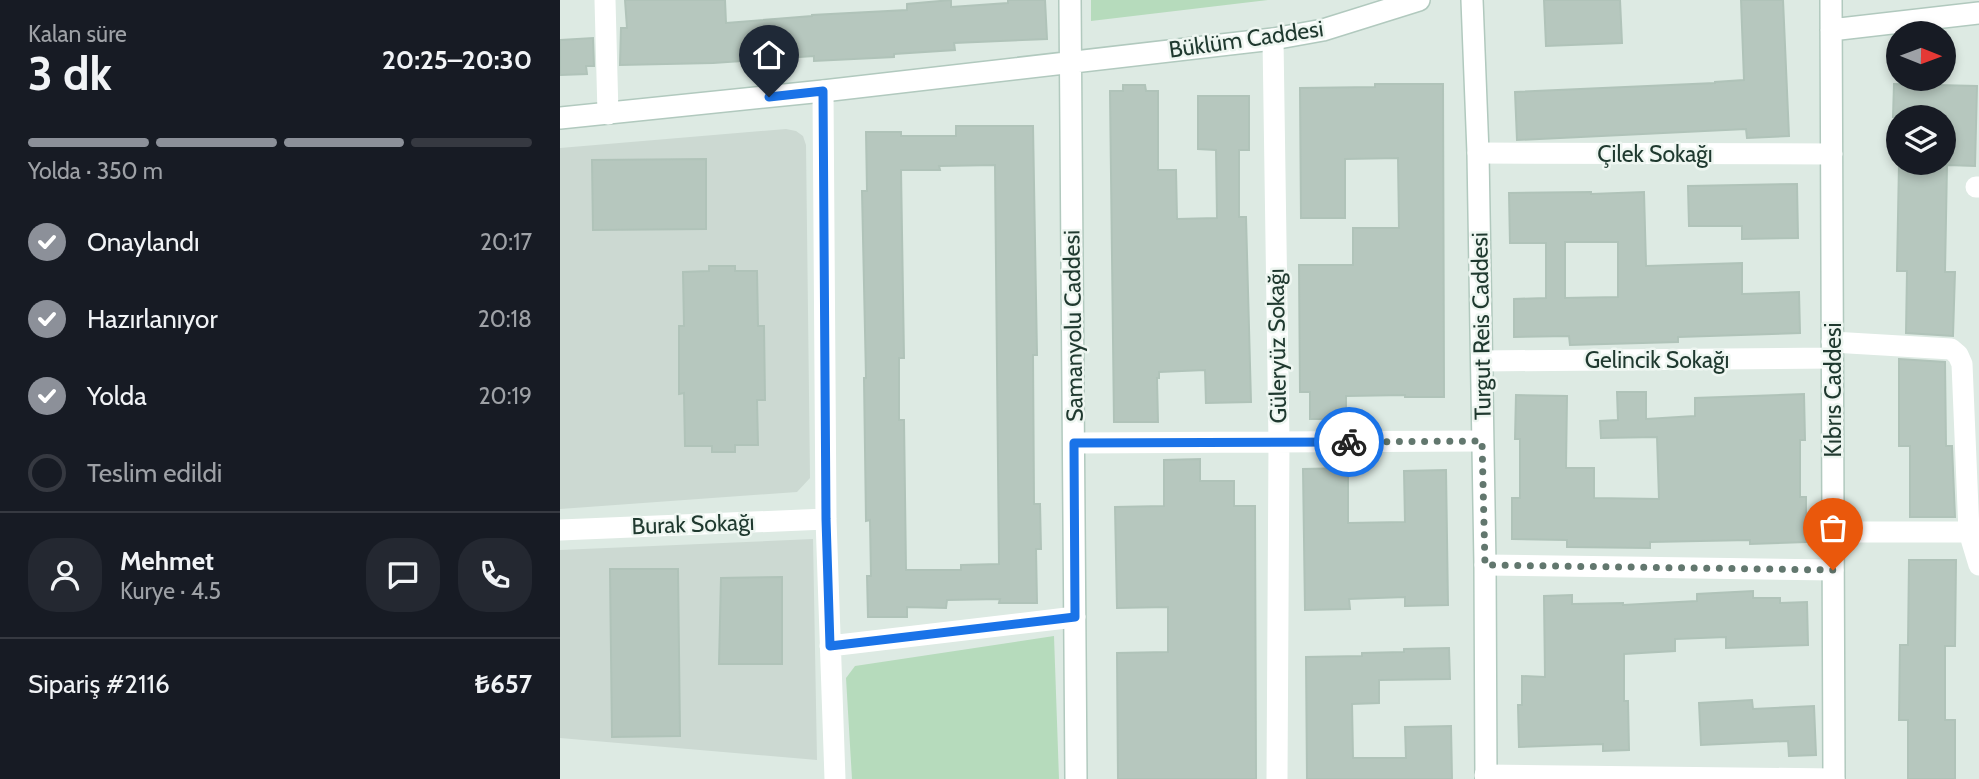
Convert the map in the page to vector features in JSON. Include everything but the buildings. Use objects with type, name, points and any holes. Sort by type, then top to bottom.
[{"type":"street","points":[[605,0],[608,114]]},
{"type":"street","name":"Samanyolu Caddesi","points":[[1070,0],[1076,779]]},
{"type":"street","name":"Büklüm Caddesi","points":[[560,118],[823,91],[1273,39],[1323,30],[1419,0]]},
{"type":"street","name":"Turgut Reis Caddesi","points":[[1472,0],[1482,361],[1486,777]]},
{"type":"street","name":"Kıbrıs Caddesi","points":[[1831,0],[1833,779]]},
{"type":"street","points":[[1831,30],[1979,13]]},
{"type":"street","name":"Güleryüz Sokağı","points":[[1273,39],[1279,443],[1277,779]]},
{"type":"street","points":[[823,91],[826,519],[835,779]]},
{"type":"street","name":"Çilek Sokağı","points":[[1478,153],[1832,154]]},
{"type":"street","name":"Gelincik Sokağı","points":[[1482,361],[1951,349],[1962,364],[1974,532]]},
{"type":"street","points":[[1074,443],[1482,441]]},
{"type":"street","name":"Burak Sokağı","points":[[560,530],[826,519]]},
{"type":"street","points":[[1833,532],[1974,532],[1979,565]]},
{"type":"street","points":[[1485,565],[1833,570]]},
{"type":"street","points":[[830,646],[1075,617]]},
{"type":"street","points":[[1486,777],[1833,779]]},
{"type":"shaded area","points":[[786,129],[803,136],[806,145],[810,478],[797,492],[560,509],[560,148]]},
{"type":"shaded area","points":[[813,539],[817,760],[560,738],[560,550]]},
{"type":"green space","points":[[1091,0],[1268,0],[1091,21]]},
{"type":"green space","points":[[1054,636],[1059,779],[852,779],[846,678],[855,666]]},
{"type":"way so far","points":[[1349,442],[1482,441],[1485,565],[1833,570]]},
{"type":"route","points":[[769,97],[823,91],[826,519],[830,646],[1075,617],[1074,443],[1349,442]]}]
